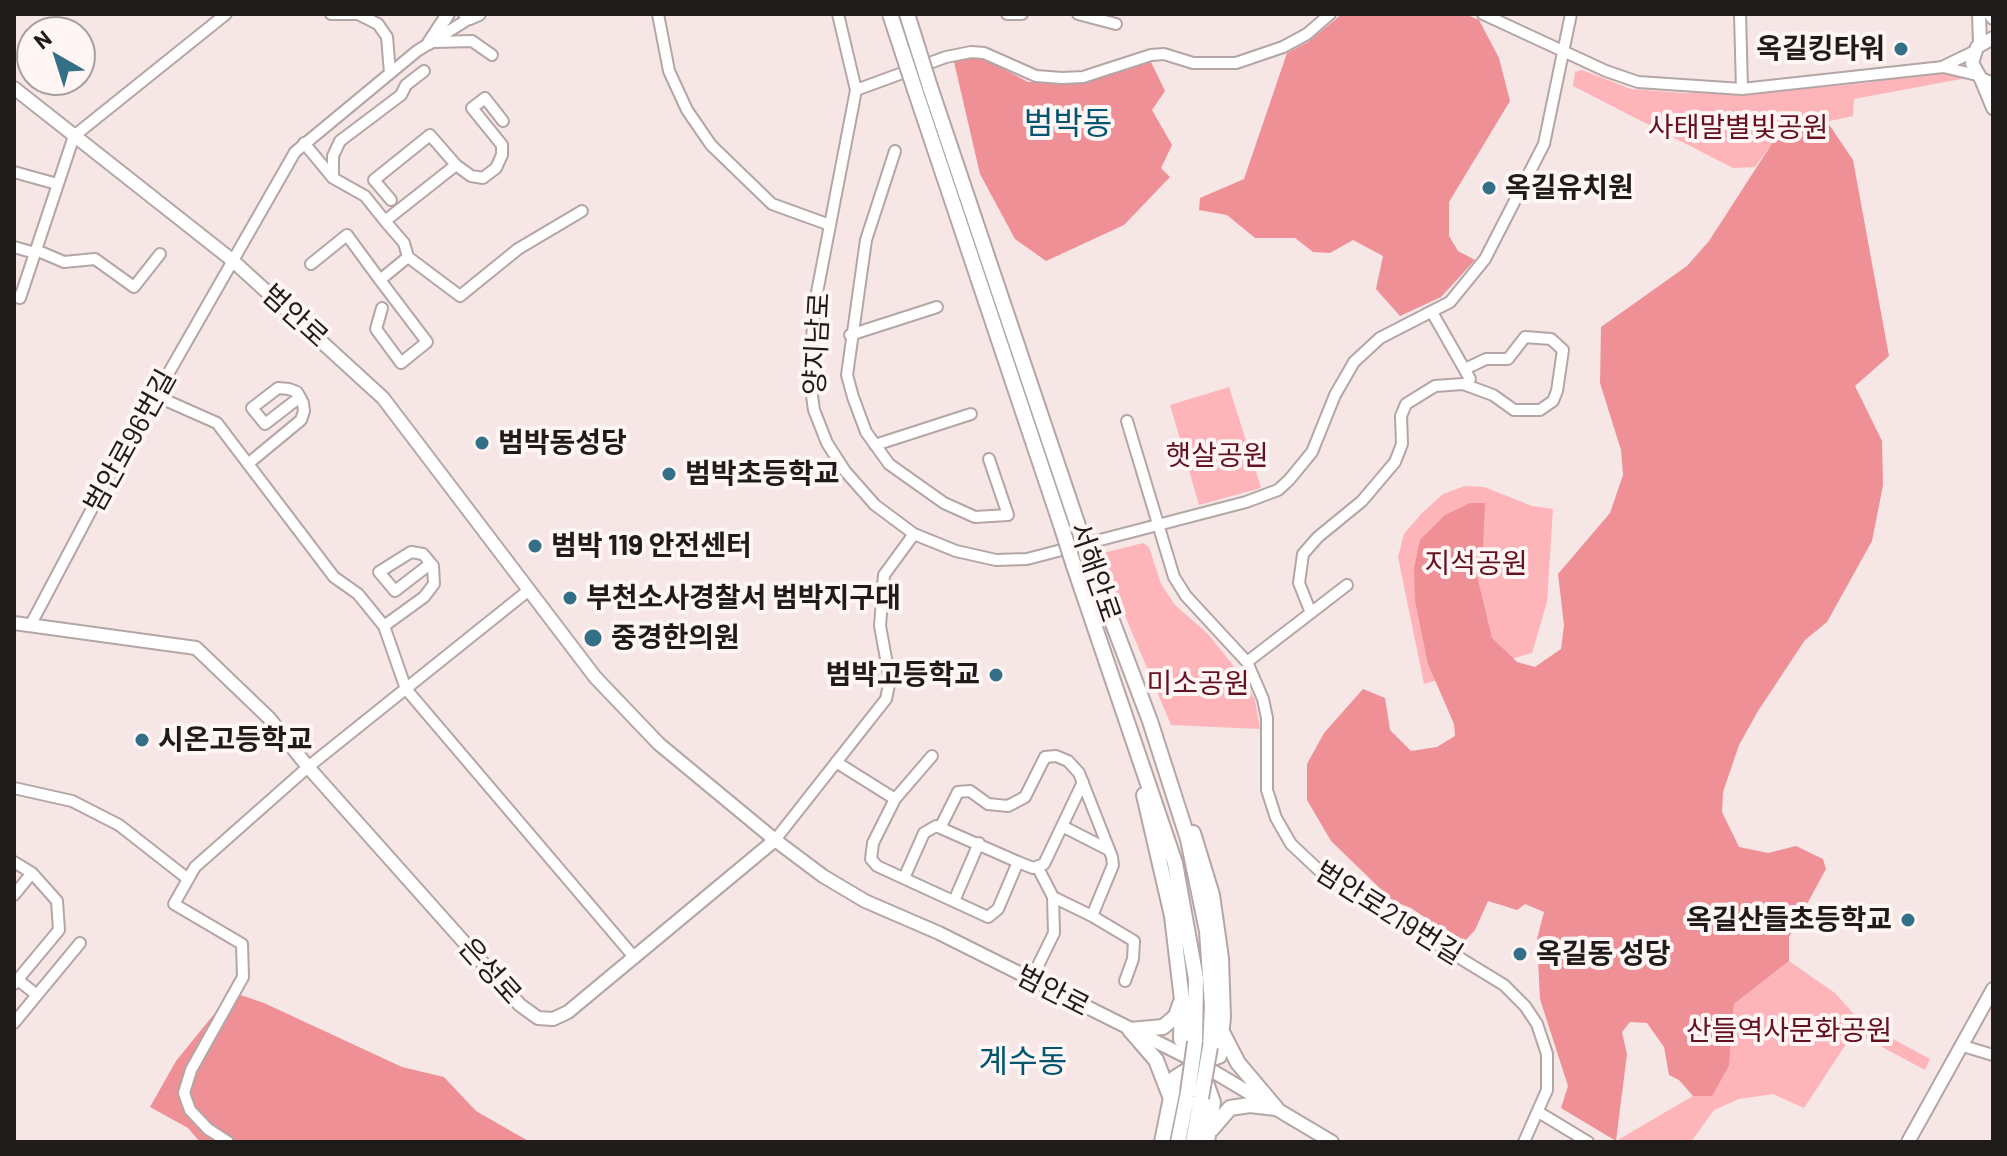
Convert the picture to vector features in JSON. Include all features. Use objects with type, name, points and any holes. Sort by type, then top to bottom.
[{"type":"main road","name":"서해안로","points":[[890,14],[922,88],[1089,560],[1150,721],[1188,839],[1203,909],[1212,1006],[1210,1047],[1178,1142]]},
{"type":"main road","name":"서해안로","points":[[907,14],[922,88],[1073,563],[1168,841],[1186,910],[1197,989],[1195,1095],[1203,1142]]},
{"type":"main road","points":[[1150,721],[1201,852],[1212,895],[1221,958],[1222,1032],[1219,1056],[1199,1063],[1175,1078],[1162,1142]]},
{"type":"main road","points":[[1128,728],[1172,916],[1182,1000],[1181,1039],[1199,1063],[1213,1102],[1203,1142]]},
{"type":"main road","points":[[1130,1030],[1154,1029],[1170,1024],[1182,1000]]},
{"type":"main road","points":[[1130,1030],[1162,1071],[1171,1099]]},
{"type":"main road","points":[[1222,1032],[1238,1063],[1276,1108]]},
{"type":"main road","points":[[1203,1142],[1230,1108],[1250,1105],[1276,1108]]},
{"type":"street","points":[[14,298],[20,298],[74,136],[226,14]]},
{"type":"street","points":[[331,14],[358,14],[378,24],[387,37],[390,73]]},
{"type":"street","points":[[429,43],[448,14]]},
{"type":"street","points":[[658,14],[669,71],[687,110],[711,145],[772,204],[830,225]]},
{"type":"street","name":"양지남로","points":[[838,14],[856,90],[811,340],[809,374],[814,410],[827,443],[845,471],[875,505],[914,534],[956,551],[996,560],[1027,559],[1246,502],[1278,490],[1312,452],[1335,395],[1354,362],[1380,338],[1433,314],[1470,281],[1534,168],[1549,128],[1571,14]]},
{"type":"street","points":[[1007,14],[1014,17],[1022,14]]},
{"type":"street","points":[[1078,14],[1116,24]]},
{"type":"street","points":[[856,90],[946,57],[971,52],[984,53],[1036,76],[1062,78],[1083,77],[1151,55],[1164,54],[1193,63],[1236,63],[1283,47],[1307,34],[1330,14]]},
{"type":"street","points":[[1483,14],[1638,82],[1742,89],[1874,77],[1943,67],[1993,38]]},
{"type":"street","points":[[1740,14],[1742,89]]},
{"type":"street","points":[[1979,14],[1977,47],[1972,63],[1984,80],[1993,108]]},
{"type":"street","name":"범안로96번길","points":[[31,624],[295,152],[390,73],[471,15]]},
{"type":"street","points":[[429,43],[472,41],[492,55]]},
{"type":"street","points":[[1943,67],[1984,80]]},
{"type":"street","points":[[333,178],[333,156],[340,141],[401,95],[406,85],[424,71]]},
{"type":"street","name":"범안로","points":[[14,88],[232,260],[383,398],[595,677],[630,717],[775,840],[823,876],[865,901],[1199,1063],[1332,1142]]},
{"type":"street","points":[[391,200],[374,180],[430,135],[456,165],[483,178],[496,168],[502,155],[502,145],[472,108],[485,98],[503,121]]},
{"type":"street","points":[[304,143],[333,178],[365,196],[404,243],[408,257],[460,296],[518,249],[582,211]]},
{"type":"street","points":[[895,151],[866,240],[850,335],[847,375],[866,432],[875,445],[908,481],[944,503],[975,517],[1008,515],[989,459]]},
{"type":"street","points":[[385,221],[456,165]]},
{"type":"street","points":[[14,172],[57,184]]},
{"type":"street","points":[[311,264],[347,235],[427,342],[401,363],[376,329],[382,308]]},
{"type":"street","points":[[14,247],[64,262],[95,259],[134,287],[160,254]]},
{"type":"street","points":[[380,280],[408,257]]},
{"type":"street","points":[[850,335],[937,307]]},
{"type":"street","points":[[1311,613],[1299,583],[1303,554],[1318,537],[1362,501],[1395,462],[1402,444],[1401,416],[1406,404],[1435,386],[1463,384],[1493,395],[1514,410],[1540,410],[1553,401],[1563,350],[1551,339],[1525,337],[1508,359],[1480,361],[1468,374],[1433,314]]},
{"type":"street","points":[[156,396],[217,423],[334,577],[358,594],[384,626],[406,689],[634,957]]},
{"type":"street","points":[[249,463],[301,420],[304,411],[300,397]]},
{"type":"street","points":[[875,445],[971,414]]},
{"type":"street","points":[[1127,421],[1157,526],[1181,589],[1247,662],[1347,585]]},
{"type":"street","points":[[775,840],[886,699],[890,680],[880,626],[884,575],[914,534]]},
{"type":"street","points":[[384,626],[424,597],[434,584],[430,564],[423,554],[411,552],[379,572],[395,591],[430,564]]},
{"type":"street","points":[[228,1142],[208,1129],[190,1110],[184,1093],[191,1070],[243,977],[242,944],[174,904],[195,867],[308,767],[529,590]]},
{"type":"street","name":"은성로","points":[[14,623],[196,648],[269,718],[308,767],[532,1016],[546,1020],[568,1012],[775,840]]},
{"type":"street","name":"범안로219번길","points":[[1247,662],[1266,709],[1265,780],[1286,836],[1324,875],[1494,979],[1520,999],[1537,1024],[1547,1054],[1547,1090],[1540,1113],[1524,1142]]},
{"type":"street","points":[[941,826],[958,792],[970,791],[997,806],[1025,797],[1040,762],[1050,755],[1068,761],[1083,782],[1113,865],[1092,916]]},
{"type":"street","points":[[932,756],[895,799],[871,854],[877,866],[988,917],[995,915],[1018,862]]},
{"type":"street","points":[[836,762],[895,799]]},
{"type":"street","points":[[1038,868],[1064,827],[1083,782]]},
{"type":"street","points":[[14,788],[72,801],[119,825],[188,879]]},
{"type":"street","points":[[904,878],[924,833],[929,828],[941,826],[1018,862],[1038,868],[1053,897],[1054,933],[1031,980]]},
{"type":"street","points":[[1064,827],[1109,850]]},
{"type":"street","points":[[954,901],[979,843]]},
{"type":"street","points":[[166,861],[195,867]]},
{"type":"street","points":[[14,862],[32,873],[57,901],[59,930],[16,982],[37,995]]},
{"type":"street","points":[[15,893],[32,873]]},
{"type":"street","points":[[1053,897],[1134,941],[1133,959],[1125,981]]},
{"type":"street","points":[[14,1023],[80,943]]},
{"type":"street","points":[[1908,1142],[1993,989]]},
{"type":"street","points":[[1963,1046],[1993,1055]]},
{"type":"street","points":[[1540,1113],[1588,1142]]},
{"type":"green space","points":[[1342,14],[1465,14],[1479,20],[1499,58],[1510,101],[1449,202],[1449,236],[1458,251],[1475,260],[1441,297],[1400,316],[1376,289],[1383,256],[1353,240],[1330,253],[1313,252],[1295,238],[1255,238],[1227,215],[1199,210],[1200,198],[1244,179],[1287,53],[1308,42]]},
{"type":"green space","points":[[970,58],[985,59],[1028,82],[1083,81],[1150,60],[1165,91],[1152,110],[1172,145],[1161,168],[1170,177],[1124,225],[1046,261],[1015,239],[980,174],[954,62]]},
{"type":"green space","name":"사태말별빛공원","points":[[1582,70],[1631,89],[1685,93],[1760,92],[1865,83],[1947,71],[1972,77],[1854,99],[1853,116],[1788,130],[1771,145],[1755,167],[1733,168],[1573,86],[1575,72]]},
{"type":"green space","points":[[1828,123],[1853,160],[1889,356],[1855,386],[1882,441],[1883,485],[1872,541],[1827,622],[1805,640],[1739,745],[1723,792],[1722,812],[1739,847],[1768,853],[1796,846],[1823,859],[1826,869],[1789,937],[1789,961],[1734,1004],[1729,1066],[1712,1096],[1693,1096],[1679,1080],[1669,1075],[1664,1047],[1647,1023],[1630,1022],[1622,1032],[1627,1054],[1616,1141],[1561,1108],[1568,1086],[1540,999],[1537,939],[1544,912],[1525,904],[1517,910],[1488,901],[1475,930],[1463,943],[1411,908],[1393,901],[1331,841],[1307,800],[1307,764],[1324,733],[1363,689],[1385,698],[1390,730],[1411,751],[1437,747],[1455,736],[1454,724],[1428,664],[1415,601],[1414,568],[1420,540],[1445,515],[1470,503],[1485,503],[1483,548],[1477,576],[1492,638],[1517,662],[1535,667],[1561,649],[1564,625],[1558,574],[1610,513],[1623,475],[1621,450],[1600,383],[1601,327],[1687,266],[1709,241],[1771,145],[1788,130]]},
{"type":"green space","name":"햇살공원","points":[[1229,387],[1261,488],[1199,505],[1170,405]]},
{"type":"green space","name":"지석공원","points":[[1465,486],[1484,487],[1532,506],[1553,509],[1547,602],[1532,653],[1424,684],[1398,557],[1404,534],[1421,514],[1443,494]]},
{"type":"green space","name":"미소공원","points":[[1143,543],[1149,547],[1161,584],[1175,605],[1208,634],[1244,679],[1255,700],[1260,729],[1171,725],[1099,554]]},
{"type":"green space","name":"산들역사문화공원","points":[[1789,961],[1835,993],[1860,1021],[1930,1059],[1925,1070],[1854,1032],[1804,1108],[1773,1094],[1739,1099],[1714,1110],[1691,1142],[1616,1141],[1693,1096],[1712,1095],[1729,1066],[1734,1004]]},
{"type":"green space","points":[[232,992],[264,1003],[402,1067],[444,1077],[476,1111],[530,1142],[200,1142],[188,1128],[150,1107],[176,1061]]},
{"type":"place","name":"옥길킹타워","points":[[1901,49]]},
{"type":"place","name":"옥길유치원","points":[[1489,188]]},
{"type":"place","name":"범박동성당","points":[[482,443]]},
{"type":"place","name":"범박초등학교","points":[[669,474]]},
{"type":"place","name":"범박 119 안전센터","points":[[535,546]]},
{"type":"place","name":"부천소사경찰서 범박지구대","points":[[570,598]]},
{"type":"place","name":"중경한의원","points":[[593,638]]},
{"type":"place","name":"범박고등학교","points":[[996,675]]},
{"type":"place","name":"시온고등학교","points":[[142,740]]},
{"type":"place","name":"옥길산들초등학교","points":[[1908,920]]},
{"type":"place","name":"옥길동 성당","points":[[1520,954]]},
{"type":"district","name":"범박동","points":[[1068,123]]},
{"type":"district","name":"계수동","points":[[1023,1061]]}]
